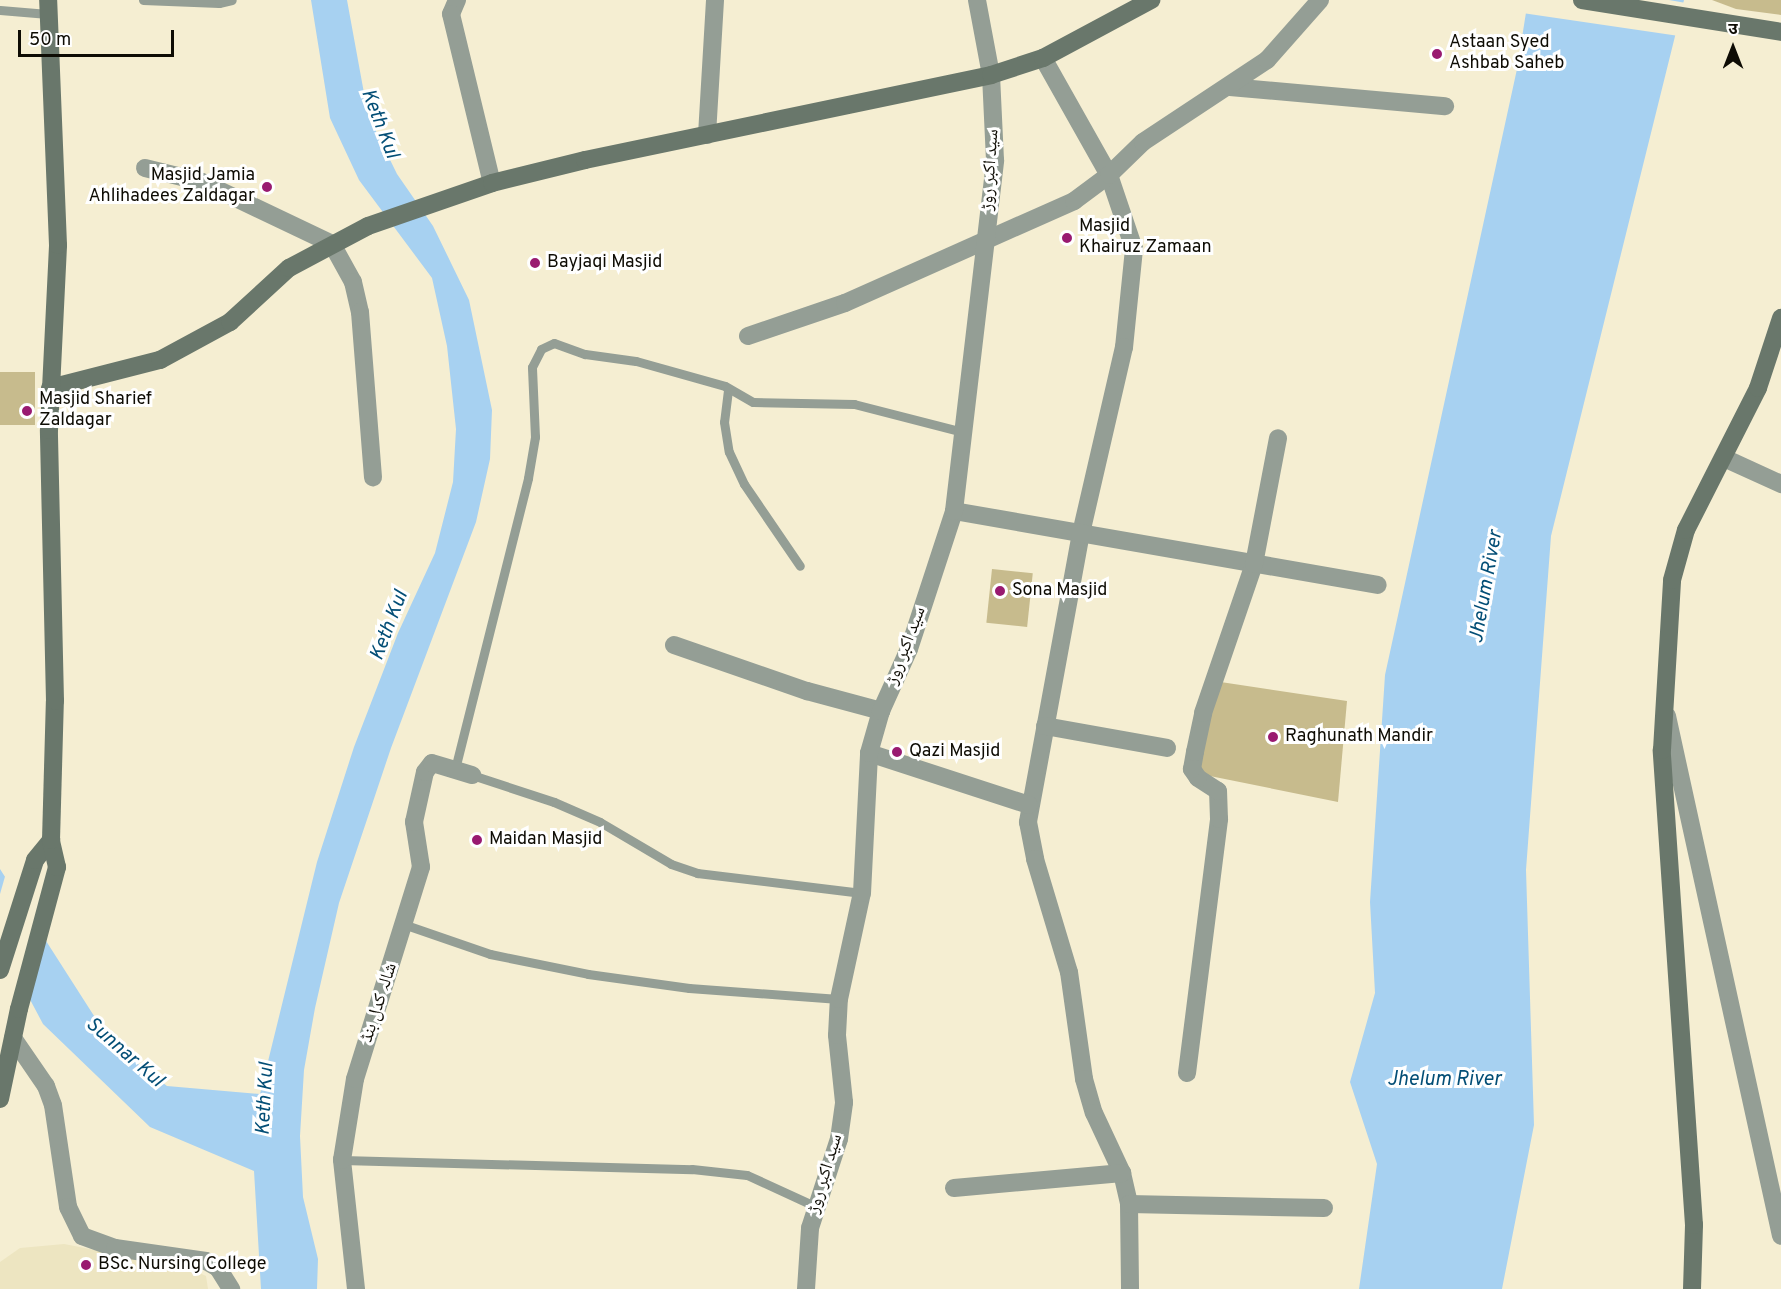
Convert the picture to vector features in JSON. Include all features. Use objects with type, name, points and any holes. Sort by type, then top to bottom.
[{"type":"street","points":[[457,0],[451,14],[492,183]]},
{"type":"street","points":[[707,135],[715,0]]},
{"type":"street","name":"سید اکبر روڑ","points":[[806,1289],[810,1228],[839,1139],[844,1102],[837,1035],[839,999],[862,893],[868,753],[881,711],[909,649],[954,511],[995,160],[992,75],[978,0]]},
{"type":"street","points":[[50,388],[160,360],[230,322],[289,268],[368,226],[492,183],[992,75],[1043,58],[1125,7],[1150,0]]},
{"type":"street","points":[[748,336],[844,303],[1074,201],[1108,175],[1143,142],[1230,87],[1267,60],[1320,0]]},
{"type":"street","points":[[1582,0],[1781,32]]},
{"type":"street","points":[[0,1099],[19,1009],[55,886],[57,867],[51,840],[55,701],[50,388],[58,245],[48,7]]},
{"type":"street","points":[[1043,58],[1108,175],[1130,228],[1134,276],[1124,347],[1081,533],[1029,805],[1035,859],[1069,972],[1084,1079],[1094,1113],[1122,1173],[1128,1204],[1130,1289]]},
{"type":"street","points":[[1230,87],[1445,106]]},
{"type":"street","points":[[145,168],[202,182],[332,244],[353,282],[360,312],[373,477]]},
{"type":"street","points":[[1692,1289],[1692,1203],[1662,750],[1677,555],[1695,510],[1724,458],[1758,388],[1781,318]]},
{"type":"street","points":[[1187,1073],[1220,804],[1218,791],[1192,769],[1203,713],[1254,564],[1278,438]]},
{"type":"street","points":[[1724,458],[1781,484]]},
{"type":"street","points":[[954,511],[1378,585]]},
{"type":"street","points":[[674,645],[807,692],[881,711]]},
{"type":"street","points":[[1664,706],[1781,1236]]},
{"type":"street","points":[[1045,726],[1167,748]]},
{"type":"street","points":[[868,753],[1029,805]]},
{"type":"street","name":"شالہ کدل بنڈ","points":[[356,1289],[342,1160],[355,1079],[406,925],[421,867],[414,822],[425,772],[432,763],[463,772]]},
{"type":"street","points":[[0,970],[35,860],[51,840]]},
{"type":"street","points":[[13,1038],[46,1086],[53,1105],[68,1206],[82,1236],[115,1248],[206,1262],[218,1268],[231,1289]]},
{"type":"street","points":[[954,1188],[1122,1173]]},
{"type":"street","points":[[1128,1204],[1324,1208]]},
{"type":"lane","points":[[143,0],[219,3],[232,0]]},
{"type":"lane","points":[[0,10],[48,7]]},
{"type":"lane","points":[[862,893],[697,873],[670,864],[600,822],[554,802],[463,772],[535,437],[532,367],[541,349],[554,343],[585,354],[636,361],[728,390],[753,402],[854,404],[963,432]]},
{"type":"lane","points":[[728,390],[724,422],[729,452],[744,484],[800,566]]},
{"type":"lane","points":[[406,925],[490,954],[588,974],[689,988],[839,999]]},
{"type":"lane","points":[[342,1160],[692,1169],[747,1175],[816,1207]]},
{"type":"shaded area","name":"BSc. Nursing College","points":[[64,1244],[189,1268],[206,1276],[208,1289],[0,1289],[0,1262],[20,1248]]},
{"type":"water","name":"Keth Kul","points":[[311,0],[347,0],[368,115],[397,174],[433,226],[469,300],[492,410],[490,459],[476,522],[391,748],[339,903],[315,1008],[304,1070],[300,1136],[303,1197],[318,1259],[317,1289],[261,1289],[254,1171],[150,1127],[43,1024],[0,943],[0,869],[112,1044],[167,1086],[260,1094],[317,862],[354,747],[398,633],[435,553],[453,482],[456,429],[447,346],[432,278],[359,180],[330,118]]},
{"type":"water","name":"Jhelum River","points":[[1528,0],[1684,0],[1551,536],[1526,870],[1534,1125],[1502,1289],[1359,1289],[1377,1164],[1350,1082],[1375,993],[1370,902],[1385,675],[1517,69]]},
{"type":"pier","points":[[1525,0],[1669,0],[1686,3],[1679,36],[1523,13]]},
{"type":"pier","points":[[6,873],[46,937],[27,1000],[0,949],[0,894]]},
{"type":"building","points":[[1712,0],[1781,0],[1781,15],[1736,9]]},
{"type":"building","points":[[0,372],[35,372],[35,425],[0,425]]},
{"type":"building","points":[[992,569],[1033,573],[1027,627],[986,623]]},
{"type":"building","name":"Raghunath Mandir","points":[[1214,681],[1347,701],[1338,802],[1195,773]]},
{"type":"place","name":"Astaan Syed Ashbab Saheb","points":[[1437,54]]},
{"type":"place","name":"Masjid Jamia Ahlihadees Zaldagar","points":[[267,187]]},
{"type":"place","name":"Masjid Khairuz Zamaan","points":[[1067,238]]},
{"type":"place","name":"Bayjaqi Masjid","points":[[535,263]]},
{"type":"place","name":"Masjid Sharief Zaldagar","points":[[27,411]]},
{"type":"place","name":"Sona Masjid","points":[[1000,591]]},
{"type":"place","name":"Raghunath Mandir","points":[[1273,737]]},
{"type":"place","name":"Qazi Masjid","points":[[897,752]]},
{"type":"place","name":"Maidan Masjid","points":[[477,840]]},
{"type":"place","name":"BSc. Nursing College","points":[[86,1265]]},
{"type":"water label","name":"Sunnar Kul","points":[[124,1053]]}]
